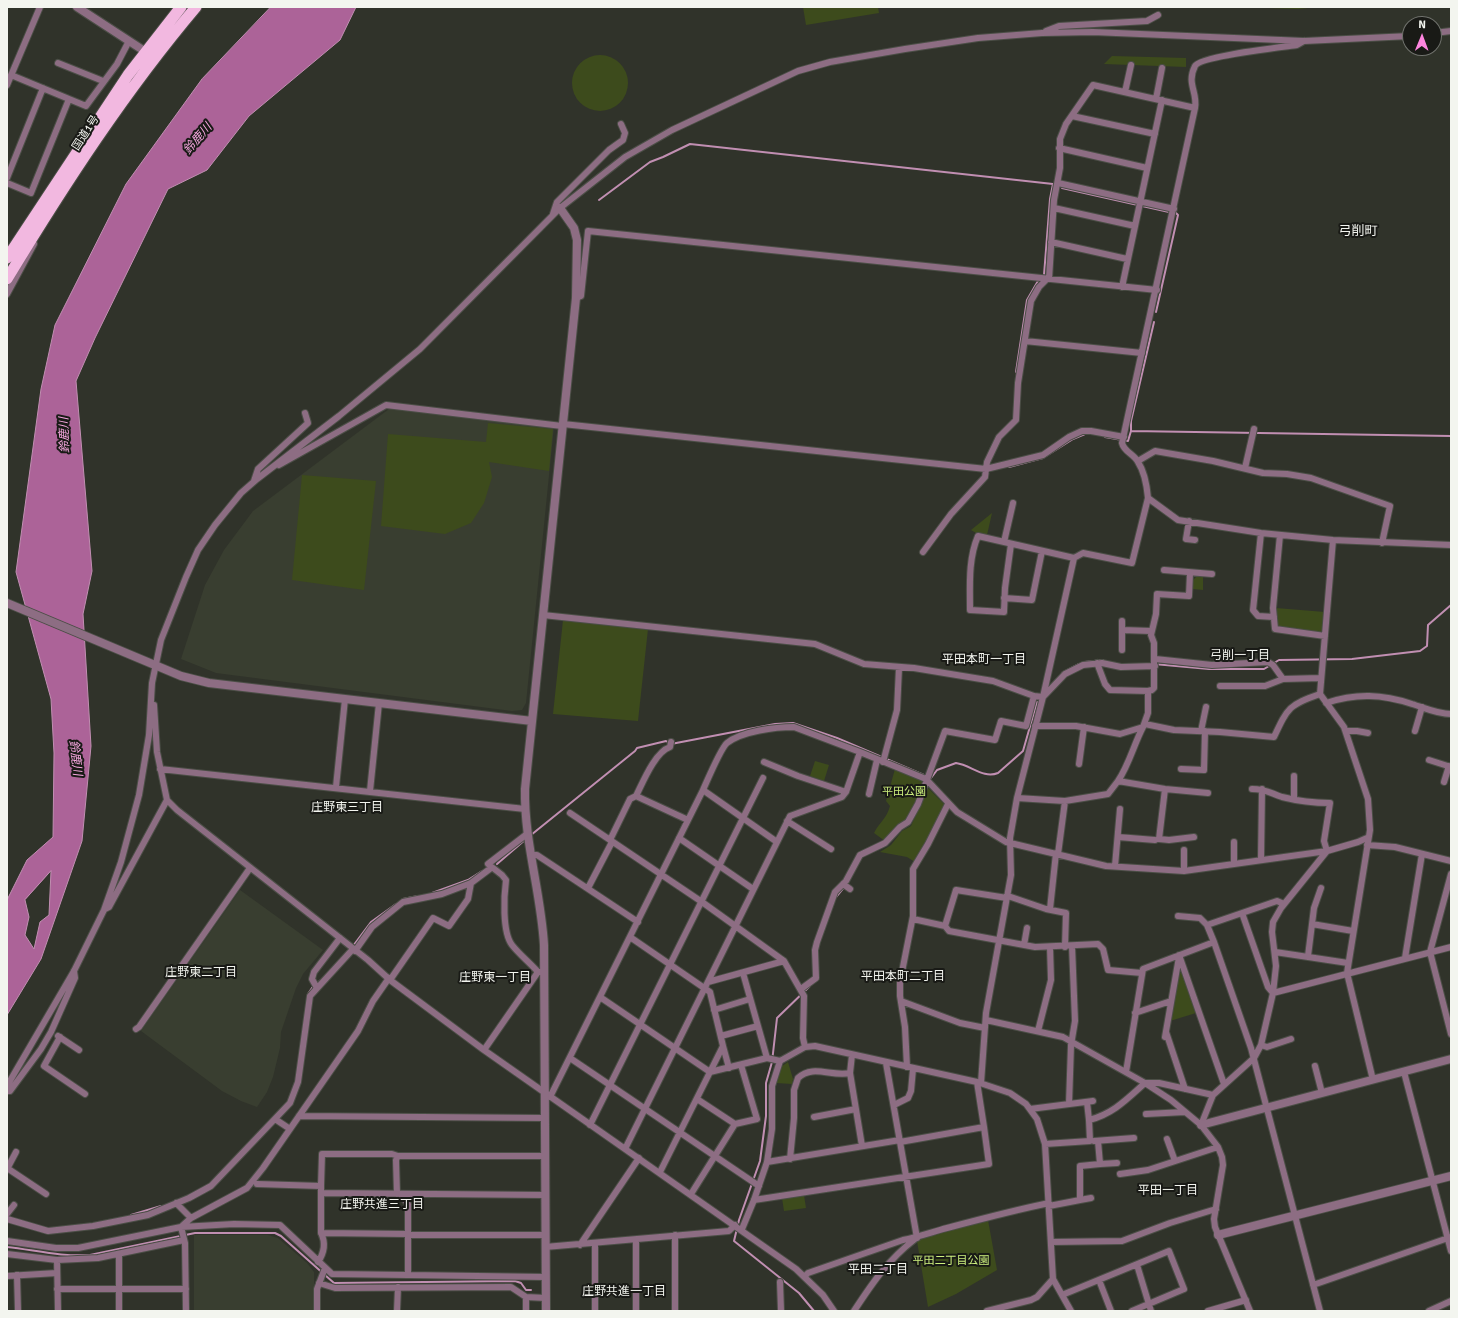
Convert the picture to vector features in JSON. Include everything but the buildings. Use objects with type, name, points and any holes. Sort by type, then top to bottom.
[{"type":"highway","name":"国道1号","points":[[7,279],[111,119],[181,7]]},
{"type":"highway","name":"国道1号","points":[[7,258],[43,206],[107,106],[150,55],[196,7]]},
{"type":"street","points":[[7,85],[40,7]]},
{"type":"street","points":[[77,7],[150,55]]},
{"type":"street","points":[[1042,33],[1059,26],[1147,22],[1158,15]]},
{"type":"street","points":[[7,1086],[74,971],[104,910],[120,862],[139,795],[149,735],[152,683],[160,640],[198,550],[215,525],[253,482],[345,411],[420,349],[560,208],[625,157],[672,130],[798,71],[830,62],[905,49],[978,38],[1042,33],[1093,32],[1304,41],[1402,36]]},
{"type":"street","points":[[11,75],[86,106],[117,64],[129,41]]},
{"type":"street","points":[[1011,544],[1006,572],[1004,612],[970,610],[970,576],[975,543],[978,536],[1074,558],[1084,553],[1132,563],[1148,498],[1147,488],[1138,461],[1125,449],[1123,440],[1157,290],[1197,99],[1190,86],[1196,65],[1223,56],[1297,45],[1304,41]]},
{"type":"street","points":[[58,63],[103,81]]},
{"type":"street","points":[[1126,92],[1131,65]]},
{"type":"street","points":[[1122,287],[1155,134],[1162,68]]},
{"type":"street","points":[[923,552],[951,514],[985,477],[987,462],[999,437],[1014,423],[1017,416],[1017,390],[1032,300],[1039,287],[1048,279],[1054,208],[1058,184],[1060,139],[1066,124],[1093,85],[1195,108]]},
{"type":"street","points":[[7,178],[43,88]]},
{"type":"street","points":[[7,183],[31,193],[69,99]]},
{"type":"street","points":[[1072,116],[1155,134]]},
{"type":"street","points":[[551,217],[557,202],[609,150],[623,140],[625,133],[621,124]]},
{"type":"street","points":[[1059,148],[1147,168]]},
{"type":"street","points":[[1058,184],[1139,205],[1174,209]]},
{"type":"street","points":[[7,294],[55,204]]},
{"type":"street","points":[[546,1311],[544,1235],[544,1118],[547,1095],[541,972],[541,915],[527,834],[525,809],[532,721],[576,298],[577,240],[574,228],[560,208]]},
{"type":"street","points":[[1054,208],[1134,226]]},
{"type":"street","points":[[576,298],[581,296],[588,231],[1157,290]]},
{"type":"street","points":[[1051,242],[1127,259]]},
{"type":"street","points":[[1025,341],[1142,353]]},
{"type":"street","points":[[272,466],[275,467],[386,405],[986,469],[1043,455],[1069,437],[1082,431],[1091,431],[1123,440]]},
{"type":"street","points":[[253,482],[258,470],[308,423],[305,413]]},
{"type":"street","points":[[1245,468],[1253,432]]},
{"type":"street","points":[[1138,461],[1155,451],[1245,468],[1263,473],[1287,474],[1311,478],[1390,506],[1382,543]]},
{"type":"street","points":[[1148,498],[1178,520],[1261,533],[1333,540],[1451,545]]},
{"type":"street","points":[[1004,542],[1013,502]]},
{"type":"street","points":[[1189,521],[1186,539],[1195,540]]},
{"type":"street","points":[[1261,533],[1253,610],[1258,616],[1274,617]]},
{"type":"street","points":[[1280,535],[1274,590],[1275,629],[1325,636]]},
{"type":"street","points":[[1333,540],[1320,694],[1346,731],[1368,799],[1370,826],[1346,973],[1373,1080]]},
{"type":"street","points":[[1004,598],[1032,600],[1042,551]]},
{"type":"street","points":[[754,1200],[989,1164],[979,1083],[986,1020],[998,941],[1008,897],[1011,875],[1010,838],[1017,798],[1043,697],[1074,558]]},
{"type":"street","points":[[1164,570],[1212,574]]},
{"type":"street","points":[[1097,663],[1105,684],[1110,690],[1152,690],[1154,688],[1155,659],[1154,643],[1151,631],[1156,614],[1157,594],[1189,596],[1190,573]]},
{"type":"street","points":[[7,603],[181,676],[209,683],[532,721]]},
{"type":"street","points":[[543,615],[811,643],[864,664],[914,668],[993,681],[1034,696],[1043,697]]},
{"type":"street","points":[[1122,621],[1122,650]]},
{"type":"street","points":[[1122,630],[1151,631]]},
{"type":"street","points":[[1155,659],[1212,665],[1271,664],[1283,679]]},
{"type":"street","points":[[1043,697],[1069,671],[1083,665],[1097,663],[1121,668],[1155,666]]},
{"type":"street","points":[[869,794],[885,754],[897,710],[899,668]]},
{"type":"street","points":[[1220,686],[1265,686],[1283,679],[1321,678]]},
{"type":"street","points":[[152,683],[160,769],[167,800],[177,810],[390,979],[484,1050],[590,1126],[742,1229],[805,1276],[823,1295],[834,1311]]},
{"type":"street","points":[[1017,798],[1065,801],[1108,794],[1124,773],[1132,750],[1144,725],[1148,691]]},
{"type":"street","points":[[1035,726],[1084,727],[1120,734],[1144,725],[1174,730],[1274,737],[1288,710],[1296,703],[1320,694]]},
{"type":"street","points":[[1326,703],[1348,696],[1379,695],[1390,697],[1441,714],[1451,714]]},
{"type":"street","points":[[803,993],[816,978],[815,950],[835,892],[843,884],[860,855],[885,843],[900,827],[908,822],[918,804],[924,783],[928,778],[945,731],[995,740],[1001,720],[1026,726],[1034,696]]},
{"type":"street","points":[[336,788],[345,699]]},
{"type":"street","points":[[370,791],[379,703]]},
{"type":"street","points":[[1181,769],[1204,770],[1203,731],[1206,707]]},
{"type":"street","points":[[1414,731],[1422,707]]},
{"type":"street","points":[[547,1095],[570,1058],[725,745],[738,737],[754,732],[783,727],[794,727],[928,778],[948,804],[965,819],[1006,842],[1115,866],[1184,871],[1327,851],[1367,838]]},
{"type":"street","points":[[1079,764],[1084,727]]},
{"type":"street","points":[[1346,731],[1368,733]]},
{"type":"street","points":[[588,888],[630,799],[636,796],[657,758],[670,744]]},
{"type":"street","points":[[625,1149],[787,821],[790,816],[842,797],[846,792],[860,752]]},
{"type":"street","points":[[1429,760],[1450,766],[1444,782]]},
{"type":"street","points":[[764,762],[798,776],[846,792]]},
{"type":"street","points":[[160,769],[525,809]]},
{"type":"street","points":[[1294,776],[1294,799]]},
{"type":"street","points":[[590,1126],[763,778]]},
{"type":"street","points":[[1118,781],[1165,789],[1208,793]]},
{"type":"street","points":[[1165,789],[1159,839],[1169,840],[1194,837]]},
{"type":"street","points":[[1252,789],[1262,789],[1281,797],[1330,803],[1324,841],[1327,851]]},
{"type":"street","points":[[1261,860],[1262,789]]},
{"type":"street","points":[[703,790],[777,842]]},
{"type":"street","points":[[636,796],[688,820]]},
{"type":"street","points":[[104,910],[109,907],[167,800]]},
{"type":"street","points":[[1050,909],[1065,801]]},
{"type":"street","points":[[894,1105],[908,1098],[910,1068],[901,1001],[900,982],[912,919],[913,870],[948,804]]},
{"type":"street","points":[[1115,866],[1120,809]]},
{"type":"street","points":[[570,813],[736,925],[784,961],[803,993],[803,1038],[805,1047]]},
{"type":"street","points":[[787,821],[831,849]]},
{"type":"street","points":[[7,1219],[38,1230],[62,1231],[93,1226],[148,1215],[211,1186],[285,1109],[293,1096],[298,1082],[310,996],[317,988],[372,927],[404,902],[432,897],[471,882],[527,834]]},
{"type":"street","points":[[1118,837],[1155,840]]},
{"type":"street","points":[[679,838],[753,889]]},
{"type":"street","points":[[1234,842],[1234,864]]},
{"type":"street","points":[[1367,844],[1395,847],[1451,861]]},
{"type":"street","points":[[1184,850],[1184,871]]},
{"type":"street","points":[[1201,1125],[1214,1095],[1224,1084],[1254,1058],[1261,1045],[1273,993],[1276,966],[1273,925],[1277,914],[1284,904],[1327,851]]},
{"type":"street","points":[[1405,958],[1422,854]]},
{"type":"street","points":[[531,855],[537,855],[638,922]]},
{"type":"street","points":[[489,866],[502,875],[506,880],[504,915],[511,944],[541,972]]},
{"type":"street","points":[[136,1029],[139,1028],[250,868]]},
{"type":"street","points":[[1451,874],[1430,952],[1451,1034]]},
{"type":"street","points":[[181,1228],[191,1218],[247,1188],[358,1031],[373,1001],[432,918],[449,926],[468,899],[471,882]]},
{"type":"street","points":[[843,884],[850,889]]},
{"type":"street","points":[[1308,956],[1314,908],[1321,888]]},
{"type":"street","points":[[945,926],[956,890],[1008,897],[1066,913],[1065,947]]},
{"type":"street","points":[[1207,925],[1277,901],[1284,904]]},
{"type":"street","points":[[1242,913],[1268,987],[1273,993]]},
{"type":"street","points":[[1178,916],[1200,918],[1207,925],[1214,942],[1252,1048],[1320,1311]]},
{"type":"street","points":[[912,919],[945,926],[950,931],[1024,945],[1065,947],[1098,944],[1103,949],[1108,970],[1142,973]]},
{"type":"street","points":[[1312,924],[1353,931]]},
{"type":"street","points":[[1024,945],[1027,928]]},
{"type":"street","points":[[630,937],[671,964],[707,985],[729,1068]]},
{"type":"street","points":[[317,988],[313,982],[314,972],[317,966],[340,938]]},
{"type":"street","points":[[1126,1072],[1142,973],[1145,967],[1214,942]]},
{"type":"street","points":[[1069,1104],[1072,1042],[1075,1021],[1072,946]]},
{"type":"street","points":[[1038,1031],[1051,980],[1050,947]]},
{"type":"street","points":[[1273,993],[1451,947]]},
{"type":"street","points":[[1275,952],[1348,963]]},
{"type":"street","points":[[1179,955],[1165,1035],[1185,1089]]},
{"type":"street","points":[[1179,955],[1224,1084]]},
{"type":"street","points":[[707,985],[784,961]]},
{"type":"street","points":[[7,1091],[10,1091],[41,1049],[51,1032],[75,978],[74,971]]},
{"type":"street","points":[[484,1050],[541,972]]},
{"type":"street","points":[[743,973],[768,1058]]},
{"type":"street","points":[[600,997],[710,1072],[768,1058],[779,1061],[805,1047],[815,1046],[979,1083],[1010,1093],[1021,1100],[1037,1119],[1045,1144],[1052,1279],[1071,1311]]},
{"type":"street","points":[[714,1010],[750,1000]]},
{"type":"street","points":[[901,1001],[960,1024],[985,1028]]},
{"type":"street","points":[[1135,1013],[1171,1002]]},
{"type":"street","points":[[986,1020],[1063,1037],[1145,1083],[1201,1125],[1218,1147],[1222,1157],[1223,1165],[1214,1219],[1218,1235],[1250,1311]]},
{"type":"street","points":[[721,1036],[758,1026]]},
{"type":"street","points":[[51,1032],[79,1050]]},
{"type":"street","points":[[60,1037],[44,1066],[85,1094]]},
{"type":"street","points":[[1261,1045],[1268,1047],[1291,1039]]},
{"type":"street","points":[[660,1172],[724,1046]]},
{"type":"street","points":[[852,1055],[850,1073],[862,1146]]},
{"type":"street","points":[[570,1058],[759,1186]]},
{"type":"street","points":[[1201,1125],[1267,1106],[1451,1060]]},
{"type":"street","points":[[742,1229],[767,1162],[772,1129],[772,1086],[779,1061]]},
{"type":"street","points":[[886,1063],[917,1238]]},
{"type":"street","points":[[692,1194],[735,1124],[757,1119],[741,1065]]},
{"type":"street","points":[[1315,1066],[1322,1092]]},
{"type":"street","points":[[790,1159],[793,1131],[794,1090],[798,1078],[809,1071],[814,1070],[831,1074],[850,1073]]},
{"type":"street","points":[[1404,1072],[1449,1237],[1451,1251]]},
{"type":"street","points":[[1089,1120],[1115,1110],[1145,1083],[1159,1083],[1214,1095]]},
{"type":"street","points":[[697,1099],[735,1124]]},
{"type":"street","points":[[1030,1109],[1090,1102],[1090,1141]]},
{"type":"street","points":[[814,1117],[856,1109]]},
{"type":"street","points":[[1146,1114],[1185,1112]]},
{"type":"street","points":[[299,1116],[544,1118]]},
{"type":"street","points":[[275,1119],[290,1128]]},
{"type":"street","points":[[767,1162],[984,1127]]},
{"type":"street","points":[[1045,1144],[1134,1138]]},
{"type":"street","points":[[1167,1139],[1175,1161]]},
{"type":"street","points":[[1098,1141],[1100,1164]]},
{"type":"street","points":[[1120,1174],[1148,1170],[1218,1147]]},
{"type":"street","points":[[16,1152],[7,1169],[46,1194]]},
{"type":"street","points":[[318,1262],[324,1254],[324,1238],[321,1233],[322,1154],[392,1154],[398,1156],[545,1156]]},
{"type":"street","points":[[398,1156],[396,1160],[398,1194],[408,1204],[408,1275]]},
{"type":"street","points":[[580,1245],[639,1158]]},
{"type":"street","points":[[1080,1200],[1080,1166],[1117,1163]]},
{"type":"street","points":[[1218,1235],[1451,1176]]},
{"type":"street","points":[[257,1184],[321,1186]]},
{"type":"street","points":[[321,1193],[545,1195]]},
{"type":"street","points":[[854,1311],[885,1266],[917,1238],[930,1232],[1016,1210],[1091,1198]]},
{"type":"street","points":[[176,1203],[191,1218]]},
{"type":"street","points":[[8,1213],[14,1204]]},
{"type":"street","points":[[1051,1242],[1122,1241],[1170,1223],[1216,1209]]},
{"type":"street","points":[[7,1241],[56,1248],[78,1248],[181,1228],[234,1224],[280,1225],[332,1274],[408,1275],[425,1277],[546,1277]]},
{"type":"street","points":[[545,1247],[729,1231],[735,1225]]},
{"type":"street","points":[[181,1228],[184,1240],[186,1311]]},
{"type":"street","points":[[321,1233],[544,1235]]},
{"type":"street","points":[[675,1236],[675,1311]]},
{"type":"street","points":[[1313,1285],[1449,1237]]},
{"type":"street","points":[[805,1276],[808,1273],[859,1254],[903,1240],[917,1238]]},
{"type":"street","points":[[7,1254],[57,1260],[90,1259],[184,1240]]},
{"type":"street","points":[[636,1240],[636,1311]]},
{"type":"street","points":[[595,1243],[596,1311]]},
{"type":"street","points":[[1062,1295],[1169,1251],[1184,1289],[1132,1311]]},
{"type":"street","points":[[119,1254],[119,1311]]},
{"type":"street","points":[[57,1260],[58,1311]]},
{"type":"street","points":[[1137,1265],[1151,1311]]},
{"type":"street","points":[[317,1311],[319,1283],[325,1268]]},
{"type":"street","points":[[7,1276],[57,1273]]},
{"type":"street","points":[[17,1275],[18,1311]]},
{"type":"street","points":[[425,1277],[425,1286]]},
{"type":"street","points":[[987,1311],[1037,1297],[1052,1279]]},
{"type":"street","points":[[1099,1280],[1111,1311]]},
{"type":"street","points":[[780,1282],[781,1311]]},
{"type":"street","points":[[319,1283],[335,1288],[398,1288],[425,1286],[511,1287],[526,1297],[546,1298]]},
{"type":"street","points":[[397,1311],[398,1288]]},
{"type":"street","points":[[57,1289],[186,1289]]},
{"type":"street","points":[[526,1297],[526,1311]]},
{"type":"street","points":[[1208,1311],[1246,1300]]},
{"type":"street","points":[[1429,1311],[1451,1301]]},
{"type":"street","points":[[1019,1303],[1020,1311]]},
{"type":"shaded area","points":[[389,409],[554,426],[526,703],[522,710],[512,711],[216,673],[181,659],[205,585],[224,550],[253,511]]},
{"type":"shaded area","points":[[240,890],[323,950],[303,974],[296,988],[281,1032],[280,1048],[273,1077],[267,1092],[257,1107],[222,1091],[141,1031]]},
{"type":"shaded area","points":[[194,1235],[268,1235],[278,1238],[307,1263],[314,1272],[314,1311],[194,1311]]},
{"type":"green space","points":[[803,7],[878,7],[879,13],[806,25]]},
{"type":"green space","points":[[1238,7],[1318,7],[1298,9]]},
{"type":"green space","points":[[594,55],[606,55],[620,63],[628,77],[626,94],[620,103],[606,111],[594,111],[584,106],[577,99],[572,89],[572,77],[577,67],[584,60]]},
{"type":"green space","points":[[1112,56],[1186,58],[1186,67],[1104,64]]},
{"type":"green space","points":[[488,423],[553,429],[549,471],[489,462],[492,477],[484,503],[471,523],[445,534],[381,526],[388,434],[486,442]]},
{"type":"green space","points":[[302,475],[376,481],[364,590],[292,580]]},
{"type":"green space","points":[[992,513],[987,535],[976,533],[971,530]]},
{"type":"green space","points":[[1196,577],[1203,577],[1203,590],[1193,589],[1193,580]]},
{"type":"green space","points":[[1276,608],[1325,612],[1323,631],[1318,633],[1281,628],[1276,625]]},
{"type":"green space","points":[[563,620],[648,629],[638,721],[553,714]]},
{"type":"green space","points":[[815,761],[829,765],[824,781],[810,776]]},
{"type":"green space","name":"平田公園","points":[[895,769],[922,780],[922,784],[917,801],[908,818],[885,841],[874,833],[887,814],[890,806],[886,801]]},
{"type":"green space","points":[[928,788],[944,804],[927,843],[915,862],[907,857],[880,852],[891,845],[902,831],[911,826]]},
{"type":"green space","points":[[1182,972],[1196,1013],[1170,1021],[1179,973]]},
{"type":"green space","points":[[788,1062],[793,1079],[792,1084],[776,1083],[782,1066]]},
{"type":"green space","points":[[804,1195],[806,1208],[784,1211],[782,1198]]},
{"type":"green space","name":"平田二丁目公園","points":[[988,1220],[997,1270],[956,1294],[928,1307],[917,1241],[926,1237]]},
{"type":"water","name":"鈴鹿川","points":[[271,7],[356,7],[340,40],[249,116],[207,170],[168,189],[95,338],[76,381],[92,571],[83,614],[91,746],[82,841],[41,959],[7,1015],[7,900],[27,860],[53,837],[54,753],[51,699],[16,572],[41,389],[55,325],[126,184],[202,79]],"holes":[[[51,871],[49,915],[40,922],[34,949],[25,935],[29,917],[25,900]]]},
{"type":"waterway","points":[[599,200],[650,162],[690,144],[1053,184],[1050,199],[1044,275]]},
{"type":"waterway","points":[[1062,188],[1169,212]]},
{"type":"waterway","points":[[1156,312],[1178,215],[1176,213]]},
{"type":"waterway","points":[[1016,372],[1027,300],[1038,281]]},
{"type":"waterway","points":[[1131,431],[1131,421],[1154,322]]},
{"type":"waterway","points":[[1105,437],[1128,441],[1131,431],[1451,436]]},
{"type":"waterway","points":[[1009,467],[1043,458],[1073,439],[1085,434]]},
{"type":"waterway","points":[[1154,664],[1209,669],[1264,669],[1279,660],[1352,659],[1420,651],[1427,646],[1428,625],[1451,605]]},
{"type":"waterway","points":[[1085,662],[1103,660]]},
{"type":"waterway","points":[[1062,673],[1079,664]]},
{"type":"waterway","points":[[531,835],[637,748],[666,741],[671,744],[775,724],[793,723],[837,738],[931,778],[937,770],[956,763],[982,773],[998,773],[1023,751],[1037,702]]},
{"type":"waterway","points":[[497,864],[526,839]]},
{"type":"waterway","points":[[432,893],[468,880],[482,871]]},
{"type":"waterway","points":[[836,897],[845,886]]},
{"type":"waterway","points":[[403,899],[418,896]]},
{"type":"waterway","points":[[353,946],[371,922],[396,904]]},
{"type":"waterway","points":[[308,994],[321,980]]},
{"type":"waterway","points":[[810,986],[777,1018],[772,1062],[766,1083],[766,1116],[760,1161],[739,1220],[734,1241],[799,1293],[814,1311]]},
{"type":"waterway","points":[[131,1215],[161,1206]]},
{"type":"waterway","points":[[7,1247],[58,1254],[90,1255],[195,1233],[275,1233],[281,1236],[334,1283],[515,1281],[521,1283],[526,1290],[531,1290]]},
{"type":"district","name":"弓削町","points":[[1358,232]]},
{"type":"district","name":"弓削一丁目","points":[[1240,656]]},
{"type":"district","name":"平田本町一丁目","points":[[984,660]]},
{"type":"district","name":"庄野東三丁目","points":[[347,808]]},
{"type":"district","name":"庄野東二丁目","points":[[201,973]]},
{"type":"district","name":"平田本町二丁目","points":[[903,977]]},
{"type":"district","name":"庄野東一丁目","points":[[495,978]]},
{"type":"district","name":"平田一丁目","points":[[1168,1191]]},
{"type":"district","name":"庄野共進三丁目","points":[[382,1205]]},
{"type":"district","name":"平田二丁目","points":[[878,1270]]},
{"type":"district","name":"庄野共進一丁目","points":[[624,1292]]}]
